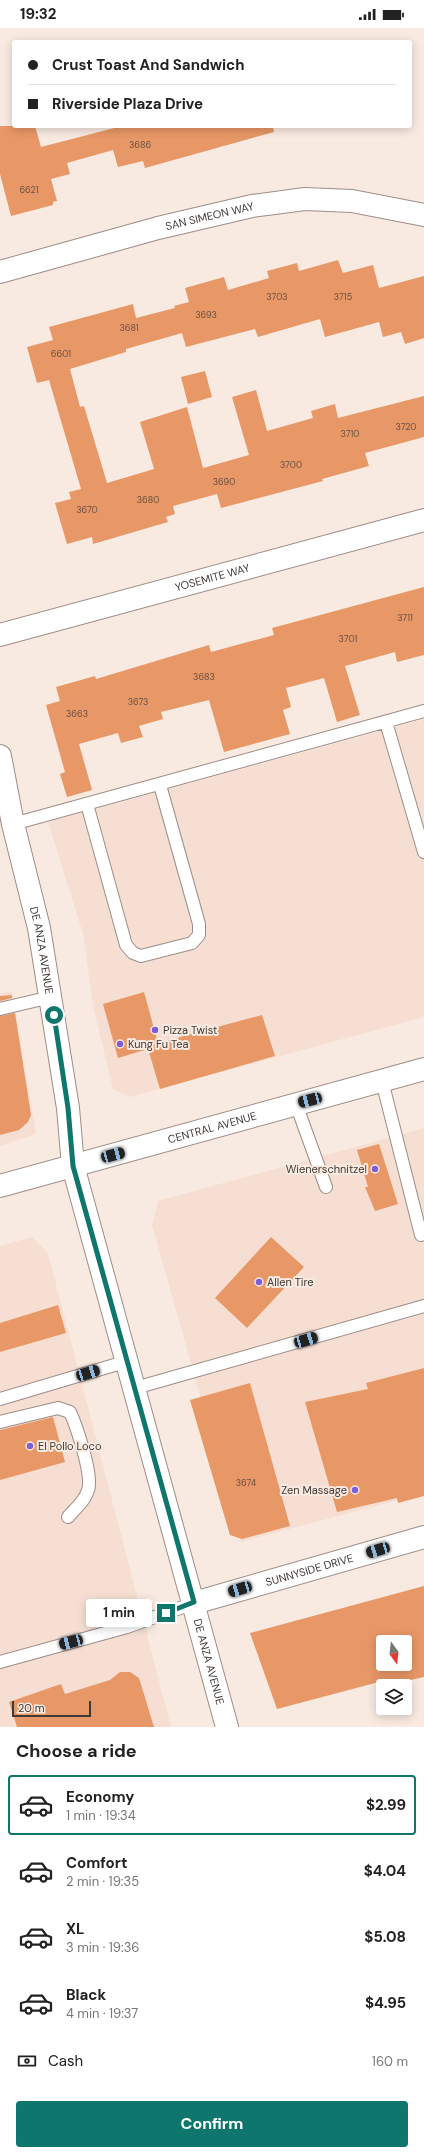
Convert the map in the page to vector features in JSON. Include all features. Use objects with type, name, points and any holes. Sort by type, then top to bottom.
[{"type":"street","name":"SAN SIMEON WAY","points":[[0,272],[158,228],[252,206],[304,199],[352,202],[424,215]]},
{"type":"street","name":"YOSEMITE WAY","points":[[0,635],[424,520]]},
{"type":"street","name":"DE ANZA AVENUE","points":[[0,756],[6,825],[39,928],[68,1108],[73,1166],[228,1727]]},
{"type":"street","name":"CENTRAL AVENUE","points":[[0,1186],[424,1069]]},
{"type":"street","name":"SUNNYSIDE DRIVE","points":[[194,1602],[424,1537]]},
{"type":"lane","points":[[6,825],[160,785],[424,711]]},
{"type":"lane","points":[[386,722],[424,852]]},
{"type":"lane","points":[[86,804],[126,945],[133,953],[141,956],[192,943],[199,935],[199,924],[160,785]]},
{"type":"lane","points":[[0,1009],[51,997]]},
{"type":"lane","points":[[382,1080],[421,1235]]},
{"type":"lane","points":[[296,1104],[326,1186]]},
{"type":"lane","points":[[135,1388],[424,1306]]},
{"type":"lane","points":[[0,1399],[128,1361]]},
{"type":"lane","points":[[0,1422],[58,1408],[70,1412],[87,1468],[89,1485],[82,1503],[68,1517]]},
{"type":"lane","points":[[0,1662],[127,1627],[194,1602]]},
{"type":"shaded area","points":[[424,719],[424,1017],[130,1097],[113,1089],[93,1006],[83,934],[48,822]]},
{"type":"shaded area","points":[[12,991],[36,1134],[0,1146],[0,994]]},
{"type":"shaded area","points":[[424,1128],[424,1493],[241,1542],[152,1225],[158,1201]]},
{"type":"shaded area","points":[[32,1237],[48,1253],[171,1727],[0,1727],[0,1246]]},
{"type":"building","points":[[0,126],[12,126],[12,128],[36,128],[41,147],[114,128],[273,128],[274,132],[145,168],[143,161],[118,167],[113,150],[67,163],[70,174],[51,179],[57,201],[53,202],[53,205],[11,216],[0,174]]},
{"type":"building","points":[[338,260],[343,273],[373,265],[379,288],[424,276],[424,338],[405,344],[401,332],[383,337],[379,322],[325,337],[320,319],[258,337],[255,329],[186,347],[182,333],[126,349],[126,352],[70,369],[80,407],[84,406],[107,483],[154,469],[140,422],[187,407],[203,468],[249,455],[232,397],[256,390],[267,431],[313,418],[311,411],[335,404],[338,418],[424,396],[424,437],[365,453],[369,466],[322,479],[323,481],[221,508],[217,494],[173,506],[175,514],[166,517],[168,522],[93,544],[92,537],[67,544],[55,503],[71,499],[69,492],[81,489],[49,380],[37,383],[27,347],[53,340],[49,327],[133,304],[136,318],[175,308],[174,306],[189,302],[185,288],[224,277],[228,290],[269,278],[267,271],[297,263],[299,271]]},
{"type":"building","points":[[205,371],[212,397],[188,404],[181,377]]},
{"type":"building","points":[[424,587],[424,655],[397,662],[395,652],[345,666],[360,715],[337,722],[324,678],[286,688],[291,707],[283,710],[290,734],[224,752],[209,700],[161,712],[163,719],[139,726],[143,737],[121,743],[118,733],[79,744],[92,790],[67,797],[60,774],[65,772],[46,705],[60,701],[56,687],[95,676],[96,679],[209,645],[211,652],[274,635],[272,628]]},
{"type":"building","points":[[144,992],[158,1043],[262,1015],[275,1056],[160,1089],[148,1049],[118,1058],[103,1004]]},
{"type":"building","points":[[12,995],[12,998],[0,1001],[0,996]]},
{"type":"building","points":[[15,1013],[31,1115],[28,1122],[19,1130],[0,1135],[0,1016]]},
{"type":"building","name":"Wienerschnitzel","points":[[379,1144],[398,1204],[375,1211],[365,1187],[368,1187],[357,1150]]},
{"type":"building","name":"Allen Tire","points":[[271,1237],[304,1267],[247,1328],[215,1298]]},
{"type":"building","points":[[58,1305],[66,1333],[0,1352],[0,1323]]},
{"type":"building","points":[[424,1368],[424,1496],[398,1503],[397,1498],[337,1512],[305,1402],[368,1389],[366,1383]]},
{"type":"building","points":[[250,1383],[290,1526],[242,1539],[230,1535],[190,1400]]},
{"type":"building","name":"El Pollo Loco","points":[[53,1417],[65,1462],[0,1480],[0,1430]]},
{"type":"building","points":[[424,1586],[424,1677],[412,1680],[376,1679],[376,1683],[277,1709],[250,1633]]},
{"type":"building","points":[[120,1672],[130,1672],[139,1678],[154,1727],[17,1727],[9,1702],[61,1684],[65,1694],[110,1680]]},
{"type":"place","name":"Pizza Twist","points":[[155,1030]]},
{"type":"place","name":"Kung Fu Tea","points":[[120,1044]]},
{"type":"place","name":"Wienerschnitzel","points":[[375,1169]]},
{"type":"place","name":"Allen Tire","points":[[259,1282]]},
{"type":"place","name":"El Pollo Loco","points":[[30,1446]]},
{"type":"place","name":"Zen Massage","points":[[355,1490]]},
{"type":"route","points":[[54,1015],[68,1108],[73,1166],[194,1602],[166,1613]]}]
